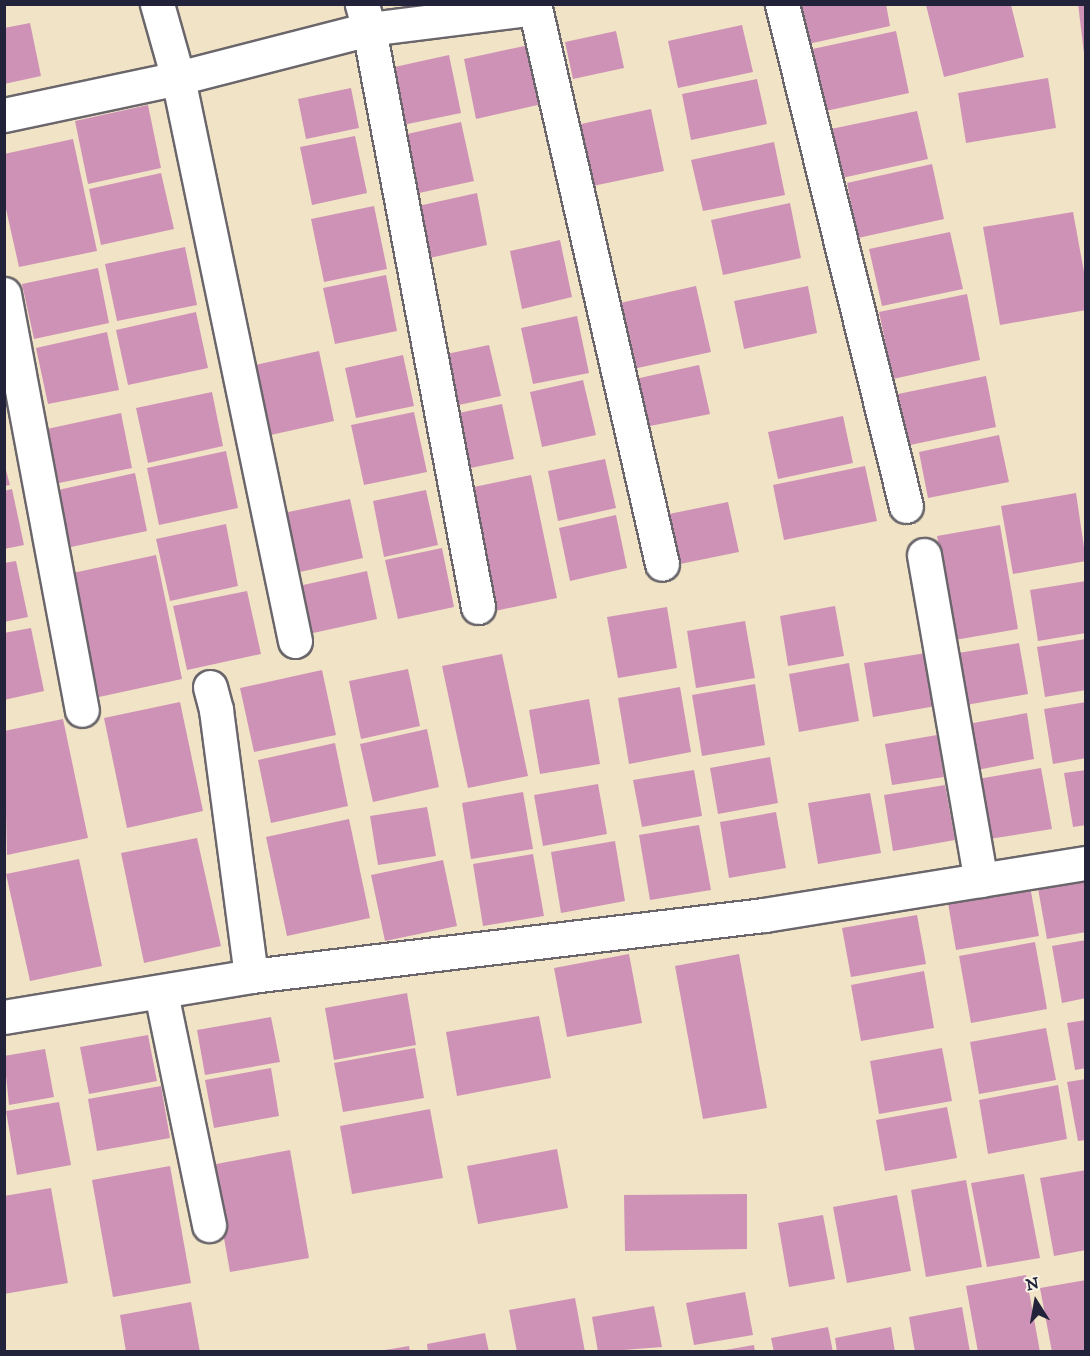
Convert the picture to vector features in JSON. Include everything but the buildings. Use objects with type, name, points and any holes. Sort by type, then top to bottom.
[{"type":"street","points":[[157,4],[178,78],[295,641]]},
{"type":"street","points":[[782,4],[906,506]]},
{"type":"street","points":[[4,115],[178,78],[365,17],[535,6],[662,564]]},
{"type":"street","points":[[365,17],[478,607]]},
{"type":"street","points":[[4,294],[82,710]]},
{"type":"street","points":[[924,555],[981,880]]},
{"type":"street","points":[[210,687],[216,710],[251,976]]},
{"type":"street","points":[[4,1017],[161,993],[251,976],[764,915],[1086,863]]},
{"type":"street","points":[[161,993],[209,1225]]}]
